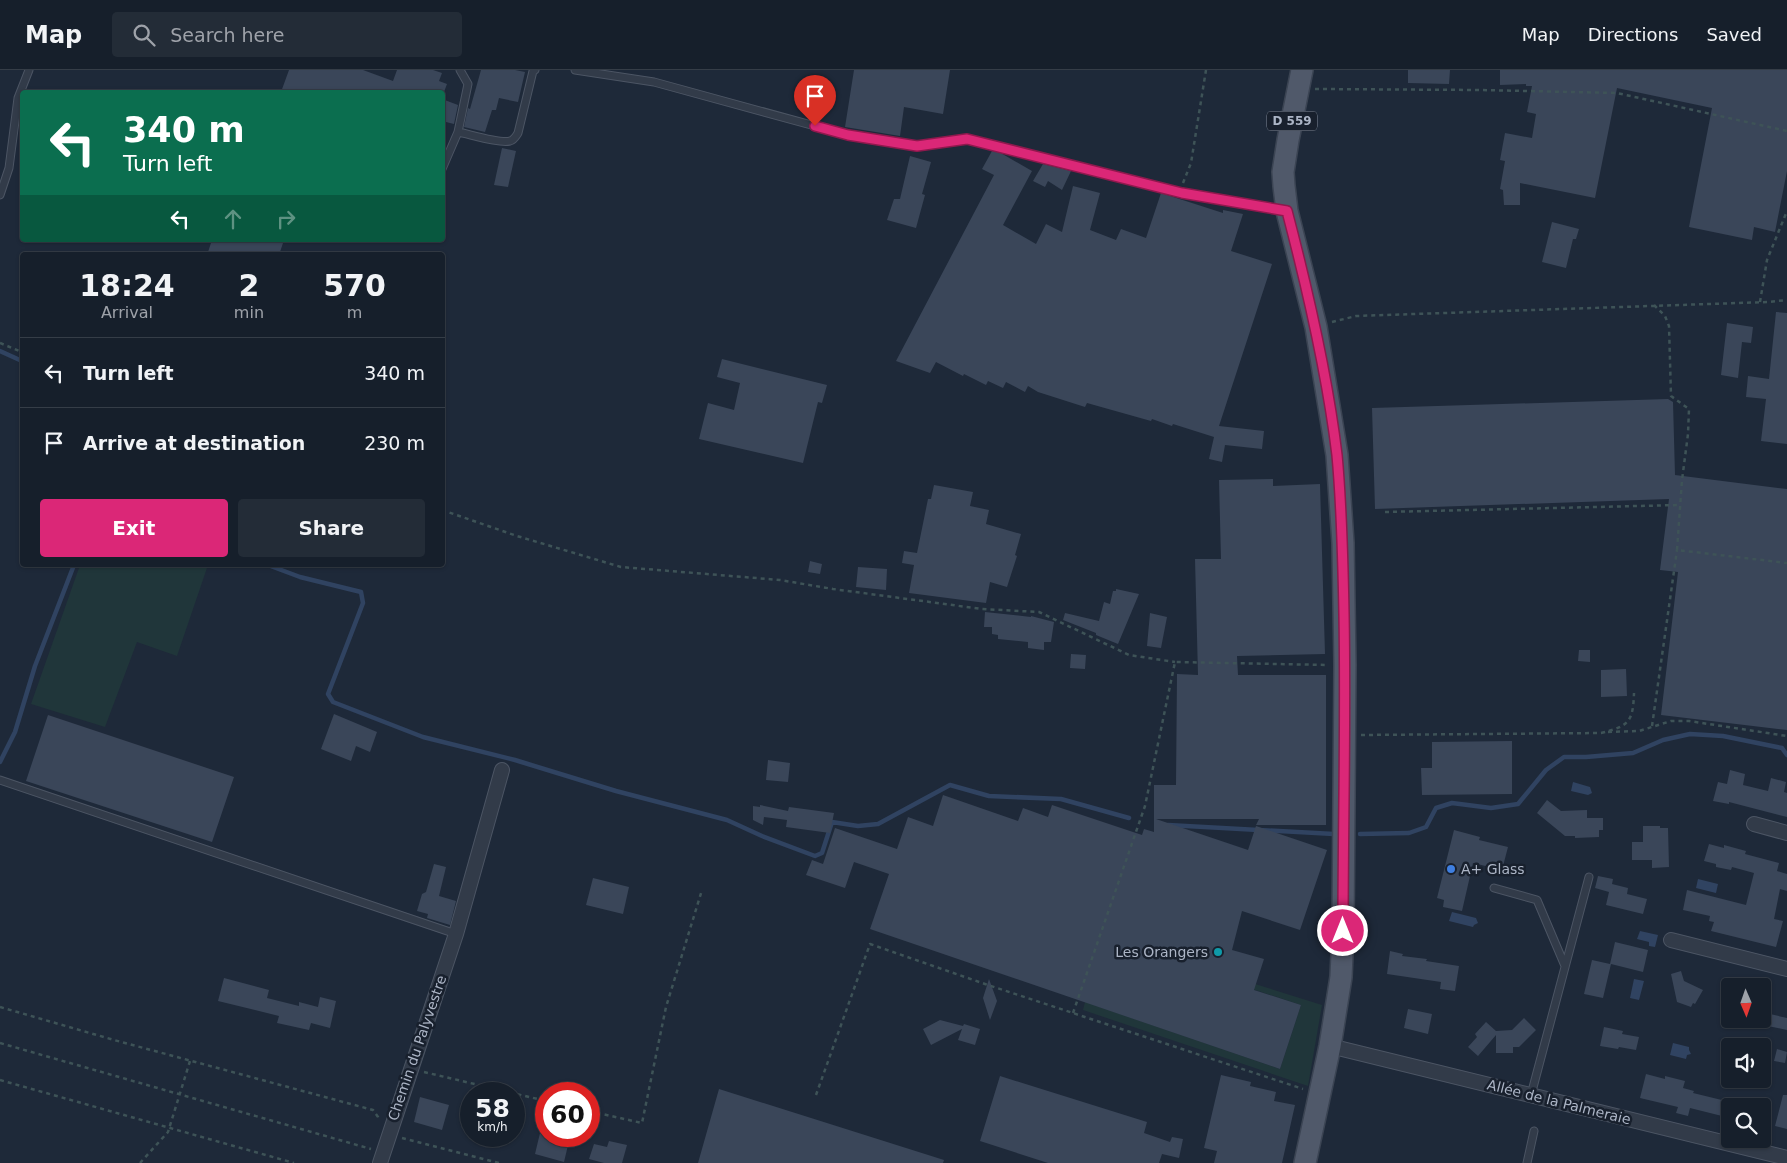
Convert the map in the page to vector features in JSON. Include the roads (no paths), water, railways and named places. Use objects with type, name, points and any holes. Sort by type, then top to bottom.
[{"type":"main road","name":"D 559","points":[[1301,80],[1283,172],[1287,211],[1316,327],[1337,456],[1343,543],[1345,665],[1341,977],[1321,1095],[1305,1163]]},
{"type":"street","name":"Chemin du Palyvestre","points":[[374,1160],[384,1130],[410,1069],[456,934],[502,770]]},
{"type":"street","points":[[1754,824],[1787,833]]},
{"type":"street","points":[[1671,940],[1787,968]]},
{"type":"street","name":"Allée de la Palmeraie","points":[[1330,1046],[1787,1158]]},
{"type":"lane","points":[[21,90],[30,70]]},
{"type":"lane","points":[[445,162],[458,132],[468,84],[460,70]]},
{"type":"lane","points":[[458,132],[509,142],[515,139],[535,70]]},
{"type":"lane","points":[[576,70],[654,82],[848,135],[917,146],[967,139],[1180,192],[1287,211]]},
{"type":"lane","points":[[0,195],[10,168],[20,93]]},
{"type":"lane","points":[[0,780],[456,934]]},
{"type":"lane","points":[[1531,1095],[1589,877]]},
{"type":"lane","points":[[1494,888],[1537,900],[1565,967]]},
{"type":"lane","points":[[1527,1163],[1534,1131]]},
{"type":"water","points":[[1573,782],[1590,787],[1592,793],[1588,795],[1571,791]]},
{"type":"water","points":[[1698,879],[1718,884],[1716,893],[1696,888]]},
{"type":"water","points":[[1452,912],[1476,918],[1478,923],[1473,927],[1449,921]]},
{"type":"water","points":[[1640,931],[1658,935],[1655,947],[1649,946],[1649,942],[1637,939]]},
{"type":"water","points":[[1634,979],[1644,981],[1639,1000],[1630,998]]},
{"type":"water","points":[[1673,1043],[1689,1047],[1691,1054],[1687,1055],[1686,1059],[1670,1055]]},
{"type":"waterway","points":[[0,351],[20,360]]},
{"type":"waterway","points":[[0,762],[15,732],[35,666],[73,567]]},
{"type":"waterway","points":[[273,567],[300,577],[361,592],[363,603],[328,694],[333,702],[423,737],[515,760],[616,791],[727,820],[762,836],[815,856],[822,853],[832,822],[858,826],[878,824],[950,785],[989,796],[1061,799],[1129,818]]},
{"type":"waterway","points":[[1360,834],[1409,833],[1426,827],[1436,808],[1452,803],[1491,808],[1518,804],[1546,770],[1564,757],[1633,753],[1663,740],[1690,734],[1723,736],[1782,748],[1787,755]]},
{"type":"waterway","points":[[1168,825],[1334,834]]},
{"type":"place","name":"A+ Glass","points":[[1451,869]]},
{"type":"place","name":"Les Orangers","points":[[1218,952]]}]
